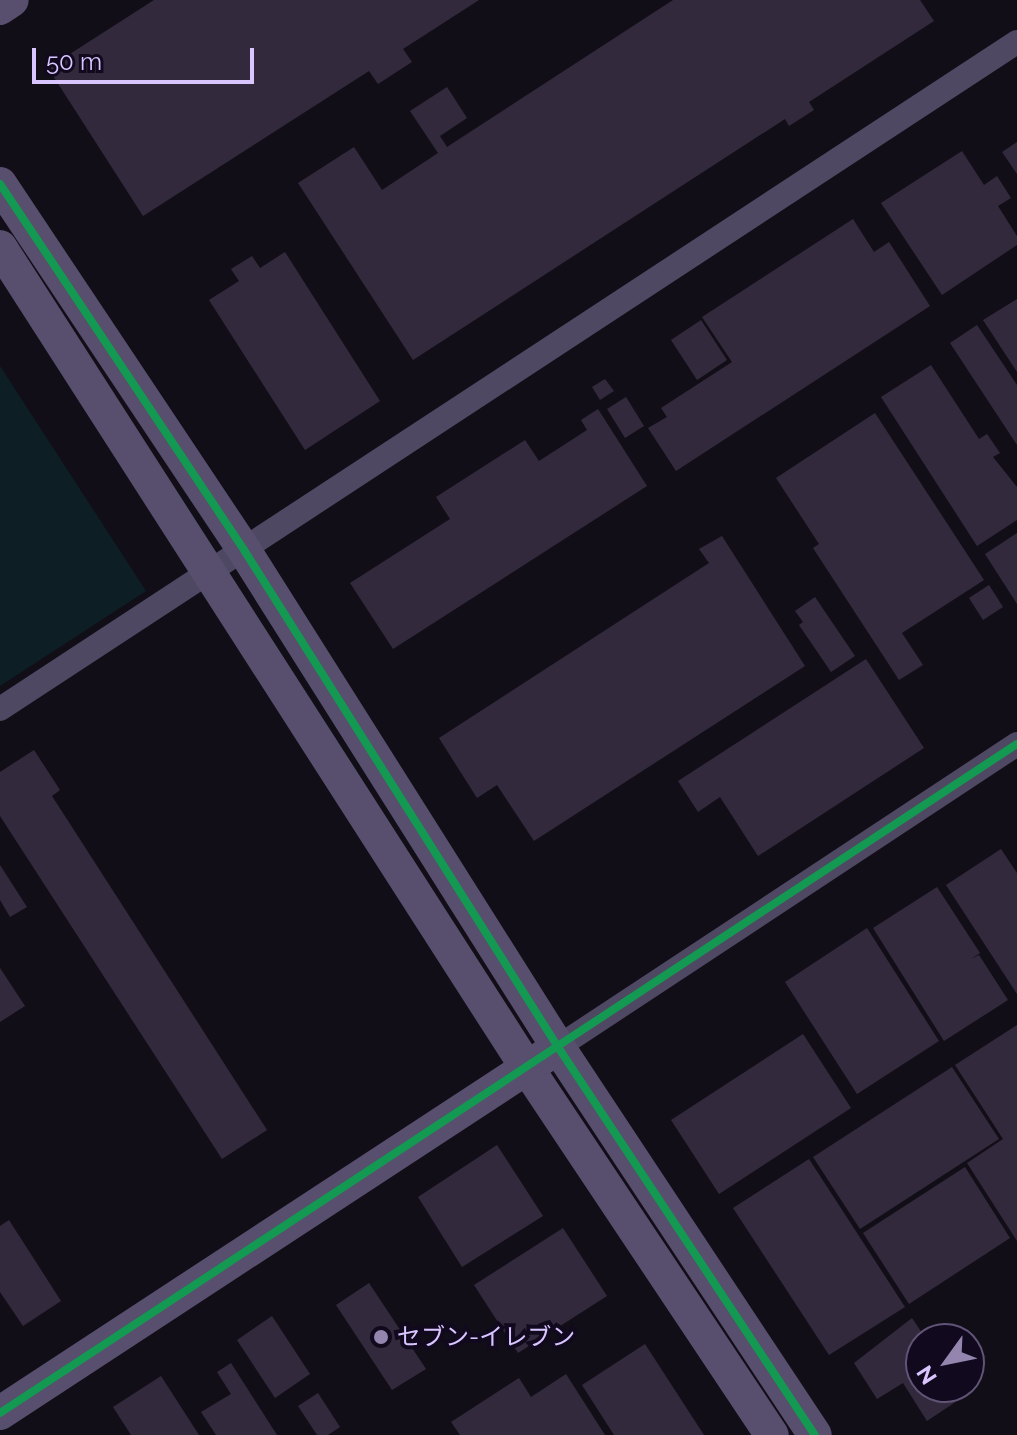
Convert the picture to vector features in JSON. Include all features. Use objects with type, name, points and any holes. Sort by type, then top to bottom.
[{"type":"street","points":[[0,8],[12,0]]},
{"type":"street","points":[[0,709],[1017,42]]},
{"type":"street","points":[[0,184],[244,550],[558,1047],[815,1435]]},
{"type":"street","points":[[0,247],[527,1068],[772,1435]]},
{"type":"street","points":[[0,1413],[1017,744]]},
{"type":"shaded area","points":[[0,366],[146,591],[0,686]]},
{"type":"building","points":[[154,0],[479,0],[403,49],[412,62],[378,84],[369,71],[143,216],[48,68]]},
{"type":"building","points":[[673,0],[920,0],[934,21],[809,102],[814,110],[789,126],[785,119],[413,360],[298,183],[354,147],[382,190],[438,153],[410,111],[447,87],[467,118],[440,136],[447,147]]},
{"type":"building","points":[[1017,142],[1017,174],[1002,152]]},
{"type":"building","points":[[962,151],[984,185],[997,176],[1011,198],[998,206],[1017,236],[1017,245],[942,295],[881,203]]},
{"type":"building","points":[[853,219],[874,252],[889,242],[930,306],[676,471],[648,428],[667,417],[661,408],[732,362],[702,317]]},
{"type":"building","points":[[285,252],[380,401],[305,450],[209,300],[239,281],[231,269],[252,256],[260,268]]},
{"type":"building","points":[[1017,299],[1017,372],[983,320]]},
{"type":"building","points":[[701,320],[727,360],[697,380],[671,340]]},
{"type":"building","points":[[977,325],[1017,385],[1017,445],[950,343]]},
{"type":"building","points":[[931,365],[979,439],[987,434],[1000,453],[993,457],[1017,487],[1017,520],[977,546],[881,397]]},
{"type":"building","points":[[605,379],[614,391],[600,400],[592,387]]},
{"type":"building","points":[[626,397],[644,426],[625,438],[607,409]]},
{"type":"building","points":[[598,409],[647,486],[393,649],[350,583],[450,519],[436,497],[525,440],[539,461],[587,430],[581,420]]},
{"type":"building","points":[[875,413],[984,580],[902,633],[923,665],[899,680],[813,548],[819,544],[776,478]]},
{"type":"building","points":[[1017,533],[1017,604],[985,554]]},
{"type":"building","points":[[722,536],[805,666],[534,841],[497,785],[477,798],[439,738],[709,563],[699,549]]},
{"type":"building","points":[[989,585],[1003,607],[983,620],[969,598]]},
{"type":"building","points":[[815,597],[855,656],[831,672],[799,625],[803,622],[795,611]]},
{"type":"building","points":[[866,659],[924,748],[758,856],[720,797],[698,812],[678,781]]},
{"type":"building","points":[[34,750],[60,790],[52,796],[267,1130],[222,1159],[0,816],[0,772]]},
{"type":"building","points":[[1001,849],[1017,873],[1017,994],[946,885]]},
{"type":"building","points":[[0,865],[27,907],[10,917],[0,900]]},
{"type":"building","points":[[937,887],[980,953],[971,959],[979,955],[1008,1000],[944,1041],[873,928]]},
{"type":"building","points":[[867,928],[939,1041],[857,1094],[785,982]]},
{"type":"building","points":[[0,968],[25,1006],[0,1022]]},
{"type":"building","points":[[1017,1025],[1017,1241],[967,1163],[1003,1139],[955,1065]]},
{"type":"building","points":[[803,1034],[851,1108],[719,1194],[671,1120]]},
{"type":"building","points":[[952,1067],[999,1139],[860,1229],[813,1157]]},
{"type":"building","points":[[497,1145],[543,1216],[462,1267],[418,1197]]},
{"type":"building","points":[[809,1159],[905,1307],[829,1355],[733,1208]]},
{"type":"building","points":[[965,1167],[1010,1238],[909,1304],[863,1233]]},
{"type":"building","points":[[9,1220],[61,1301],[23,1326],[0,1292],[0,1226]]},
{"type":"building","points":[[563,1228],[607,1296],[518,1353],[474,1285]]},
{"type":"building","name":"セブン-イレブン","points":[[369,1283],[426,1369],[392,1390],[336,1305]]},
{"type":"building","points":[[272,1316],[310,1374],[275,1398],[237,1340]]},
{"type":"building","points":[[905,1323],[905,1386],[903,1383],[877,1399],[854,1363]]},
{"type":"building","points":[[645,1344],[704,1435],[614,1435],[582,1385]]},
{"type":"building","points":[[231,1363],[277,1435],[216,1435],[201,1412],[231,1394],[217,1372]]},
{"type":"building","points":[[566,1374],[605,1435],[460,1435],[451,1422],[519,1378],[531,1397]]},
{"type":"building","points":[[161,1376],[199,1435],[131,1435],[113,1407]]},
{"type":"building","points":[[318,1393],[340,1427],[328,1435],[317,1435],[298,1406]]},
{"type":"building","points":[[916,1403],[954,1403],[927,1421]]},
{"type":"cycle path","points":[[0,184],[244,550],[558,1047],[815,1435]]},
{"type":"cycle path","points":[[0,1413],[1017,744]]},
{"type":"place","name":"セブン-イレブン","points":[[381,1337]]}]
